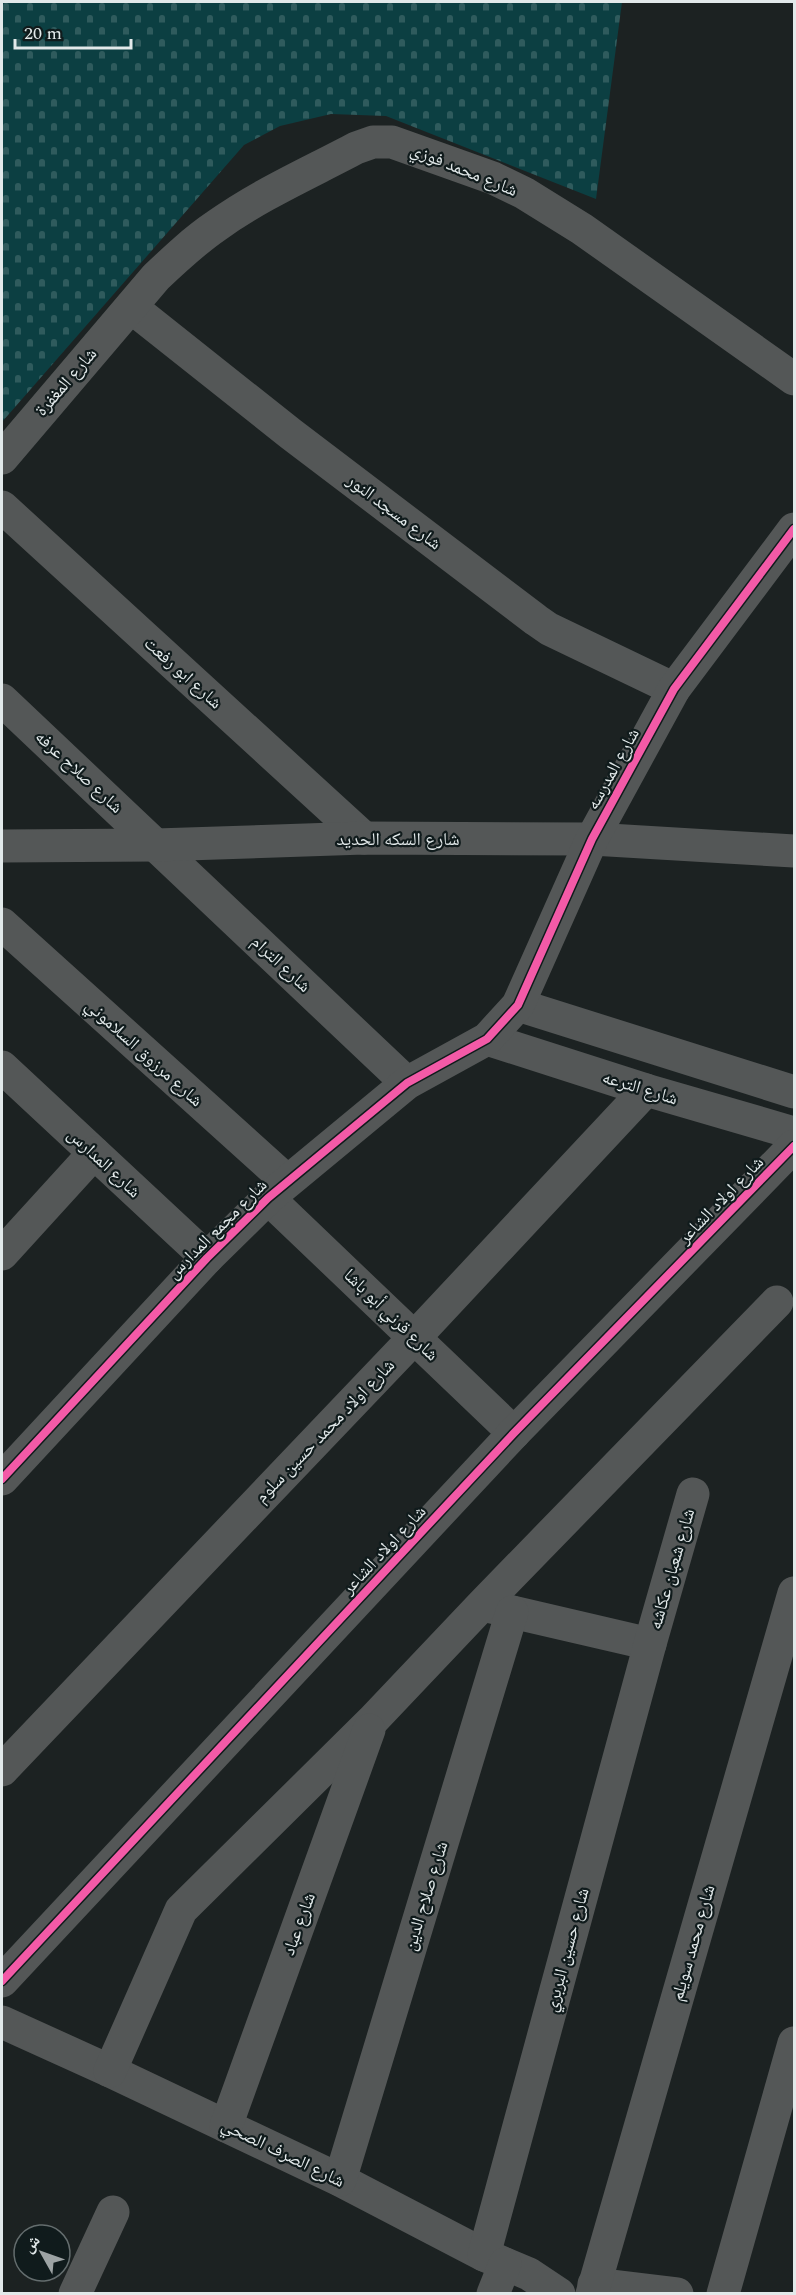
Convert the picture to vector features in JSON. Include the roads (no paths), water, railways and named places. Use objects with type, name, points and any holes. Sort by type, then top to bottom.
[{"type":"street","name":"شارع محمد فوزي","points":[[131,307],[156,277],[185,250],[215,226],[248,205],[356,148],[373,142],[392,142],[493,178],[553,210],[795,379]]},
{"type":"street","name":"شارع المغفرة","points":[[2,458],[131,307]]},
{"type":"street","name":"شارع مسجد النور","points":[[131,307],[291,434],[536,620],[674,689]]},
{"type":"street","name":"شارع ابو رفعت","points":[[2,507],[364,838]]},
{"type":"street","name":"شارع المدرسه","points":[[487,1039],[518,1005],[592,839],[674,689],[795,529]]},
{"type":"street","name":"شارع صلاح عرفه","points":[[2,700],[156,845]]},
{"type":"street","name":"شارع السكه الحديد","points":[[2,846],[156,845],[364,838],[592,839],[795,851]]},
{"type":"street","name":"شارع الترام","points":[[156,845],[407,1083]]},
{"type":"street","name":"شارع مرزوق السلاموني","points":[[2,924],[277,1190]]},
{"type":"street","points":[[518,1005],[795,1092]]},
{"type":"street","name":"شارع مجمع المدارس","points":[[2,1479],[207,1258],[277,1190],[407,1083],[487,1039]]},
{"type":"street","name":"شارع الترعه","points":[[487,1039],[646,1090],[795,1133]]},
{"type":"street","name":"شارع المدارس","points":[[8,1086],[94,1153],[207,1258]]},
{"type":"street","name":"شارع اولاد محمد حسين سلوم","points":[[2,1770],[414,1338],[646,1090]]},
{"type":"street","name":"شارع اولاد الشاعر","points":[[2,1981],[514,1433],[795,1146]]},
{"type":"street","points":[[2,1254],[94,1153]]},
{"type":"street","name":"شارع قرني أبو باشا","points":[[277,1190],[414,1338],[514,1433]]},
{"type":"street","points":[[110,2071],[181,1910],[372,1721],[497,1609],[777,1302]]},
{"type":"street","name":"شارع شعبان عكاشه","points":[[650,1644],[693,1494]]},
{"type":"street","name":"شارع محمد سويلم","points":[[593,2289],[795,1593]]},
{"type":"street","points":[[497,1609],[650,1644]]},
{"type":"street","name":"شارع صلاح الدين","points":[[340,2180],[497,1609]]},
{"type":"street","name":"شارع حسين البربري","points":[[493,2294],[495,2259],[650,1644]]},
{"type":"street","name":"شارع عباد","points":[[226,2126],[372,1721]]},
{"type":"street","name":"شارع الصرف الصحي","points":[[2,2022],[340,2180],[529,2274],[559,2294]]},
{"type":"street","points":[[723,2294],[795,2043]]},
{"type":"street","points":[[75,2294],[113,2212]]},
{"type":"street","points":[[593,2289],[677,2294]]}]
